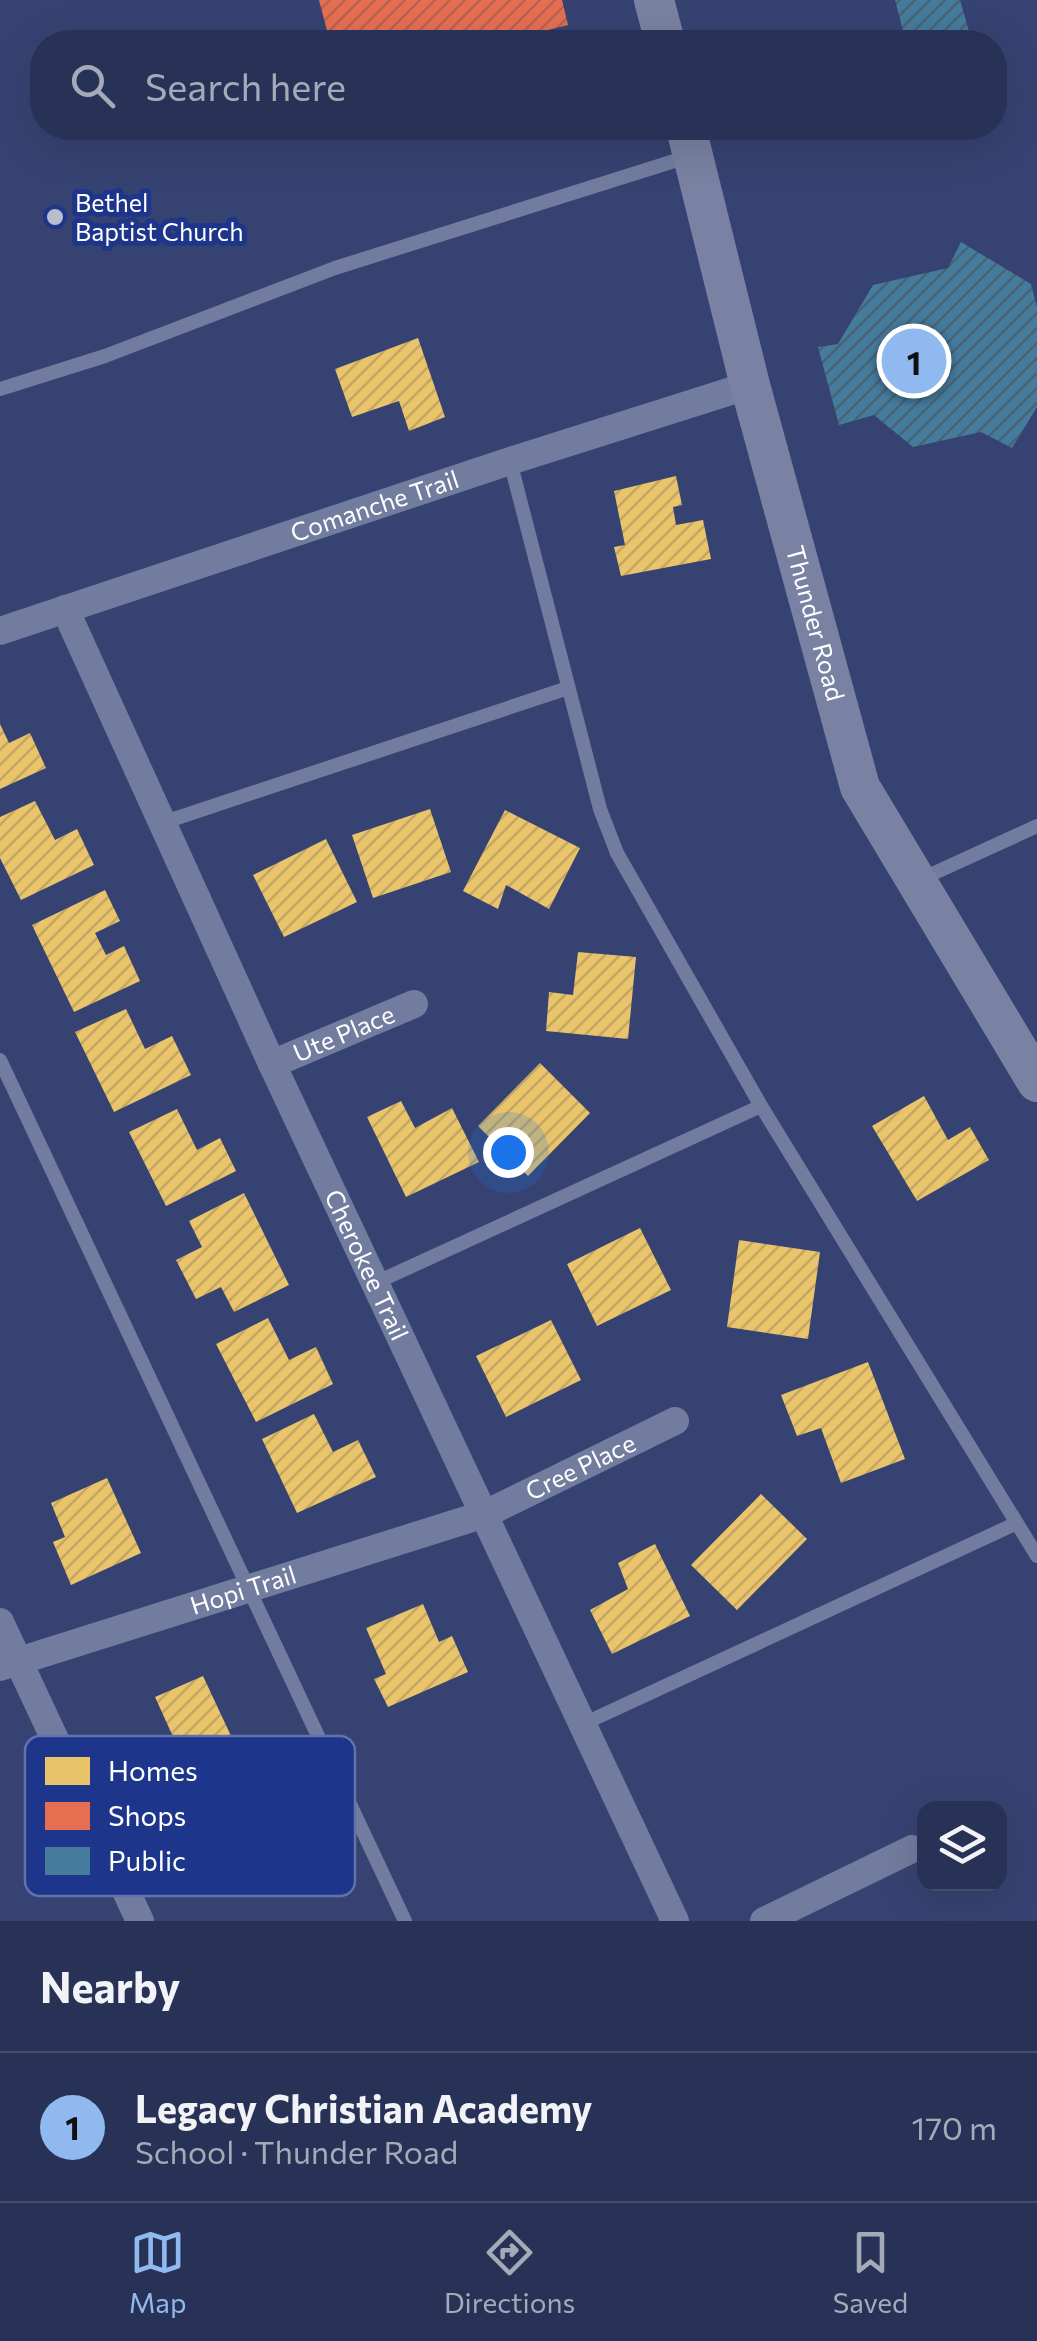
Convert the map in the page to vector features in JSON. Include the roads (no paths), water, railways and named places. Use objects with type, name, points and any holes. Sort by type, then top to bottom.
[{"type":"street","points":[[654,0],[662,30]]},
{"type":"street","name":"Thunder Road","points":[[689,141],[750,385],[860,787],[1037,1082]]},
{"type":"street","name":"Comanche Trail","points":[[0,631],[750,385]]},
{"type":"street","name":"Cherokee Trail","points":[[64,609],[272,1064],[675,1921]]},
{"type":"street","name":"Ute Place","points":[[272,1064],[414,1004]]},
{"type":"street","name":"Cree Place","points":[[485,1514],[675,1420]]},
{"type":"street","name":"Hopi Trail","points":[[9,1664],[485,1514]]},
{"type":"street","points":[[0,1622],[9,1664],[46,1736]]},
{"type":"street","points":[[764,1921],[912,1849]]},
{"type":"street","points":[[127,1896],[140,1921]]},
{"type":"lane","points":[[0,388],[105,356],[335,268],[689,141]]},
{"type":"lane","points":[[510,461],[600,810],[617,852],[761,1106],[1037,1556]]},
{"type":"lane","points":[[162,823],[568,688]]},
{"type":"lane","points":[[916,881],[1037,826]]},
{"type":"lane","points":[[0,1060],[319,1736]]},
{"type":"lane","points":[[375,1282],[761,1106]]},
{"type":"lane","points":[[583,1724],[1018,1523]]},
{"type":"lane","points":[[355,1814],[405,1921]]},
{"type":"place","name":"Bethel Baptist Church","points":[[55,217]]},
{"type":"place","name":"Legacy Christian Academy","points":[[914,361]]}]
